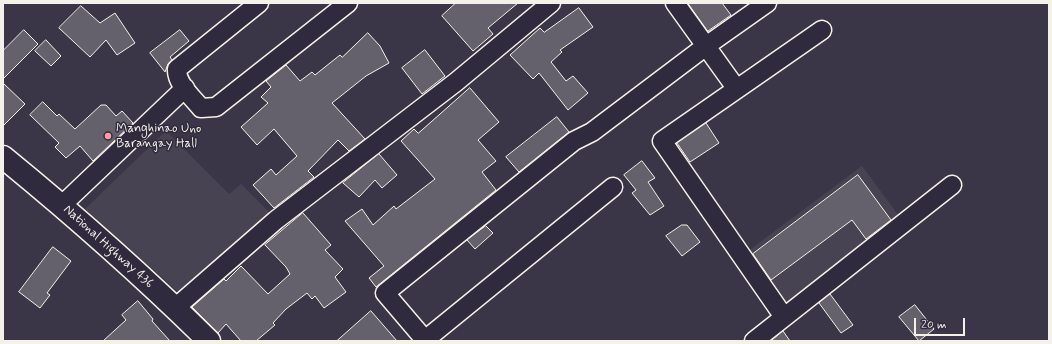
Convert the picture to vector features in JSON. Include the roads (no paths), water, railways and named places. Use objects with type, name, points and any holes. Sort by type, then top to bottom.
[{"type":"main road","name":"National Highway 436","points":[[3,157],[62,205],[209,341]]},
{"type":"street","points":[[259,3],[177,68],[176,75],[201,108],[216,107],[348,3]]},
{"type":"street","points":[[175,308],[276,220],[456,82],[551,3]]},
{"type":"street","points":[[675,3],[736,88]]},
{"type":"street","points":[[613,187],[425,340],[385,293],[574,141],[592,132],[706,46],[767,3]]},
{"type":"street","points":[[784,317],[662,141],[736,88],[822,30]]},
{"type":"street","points":[[62,205],[185,88]]},
{"type":"street","points":[[754,341],[952,185]]},
{"type":"place","name":"Manghinao Uno Barangay Hall","points":[[108,136]]}]
